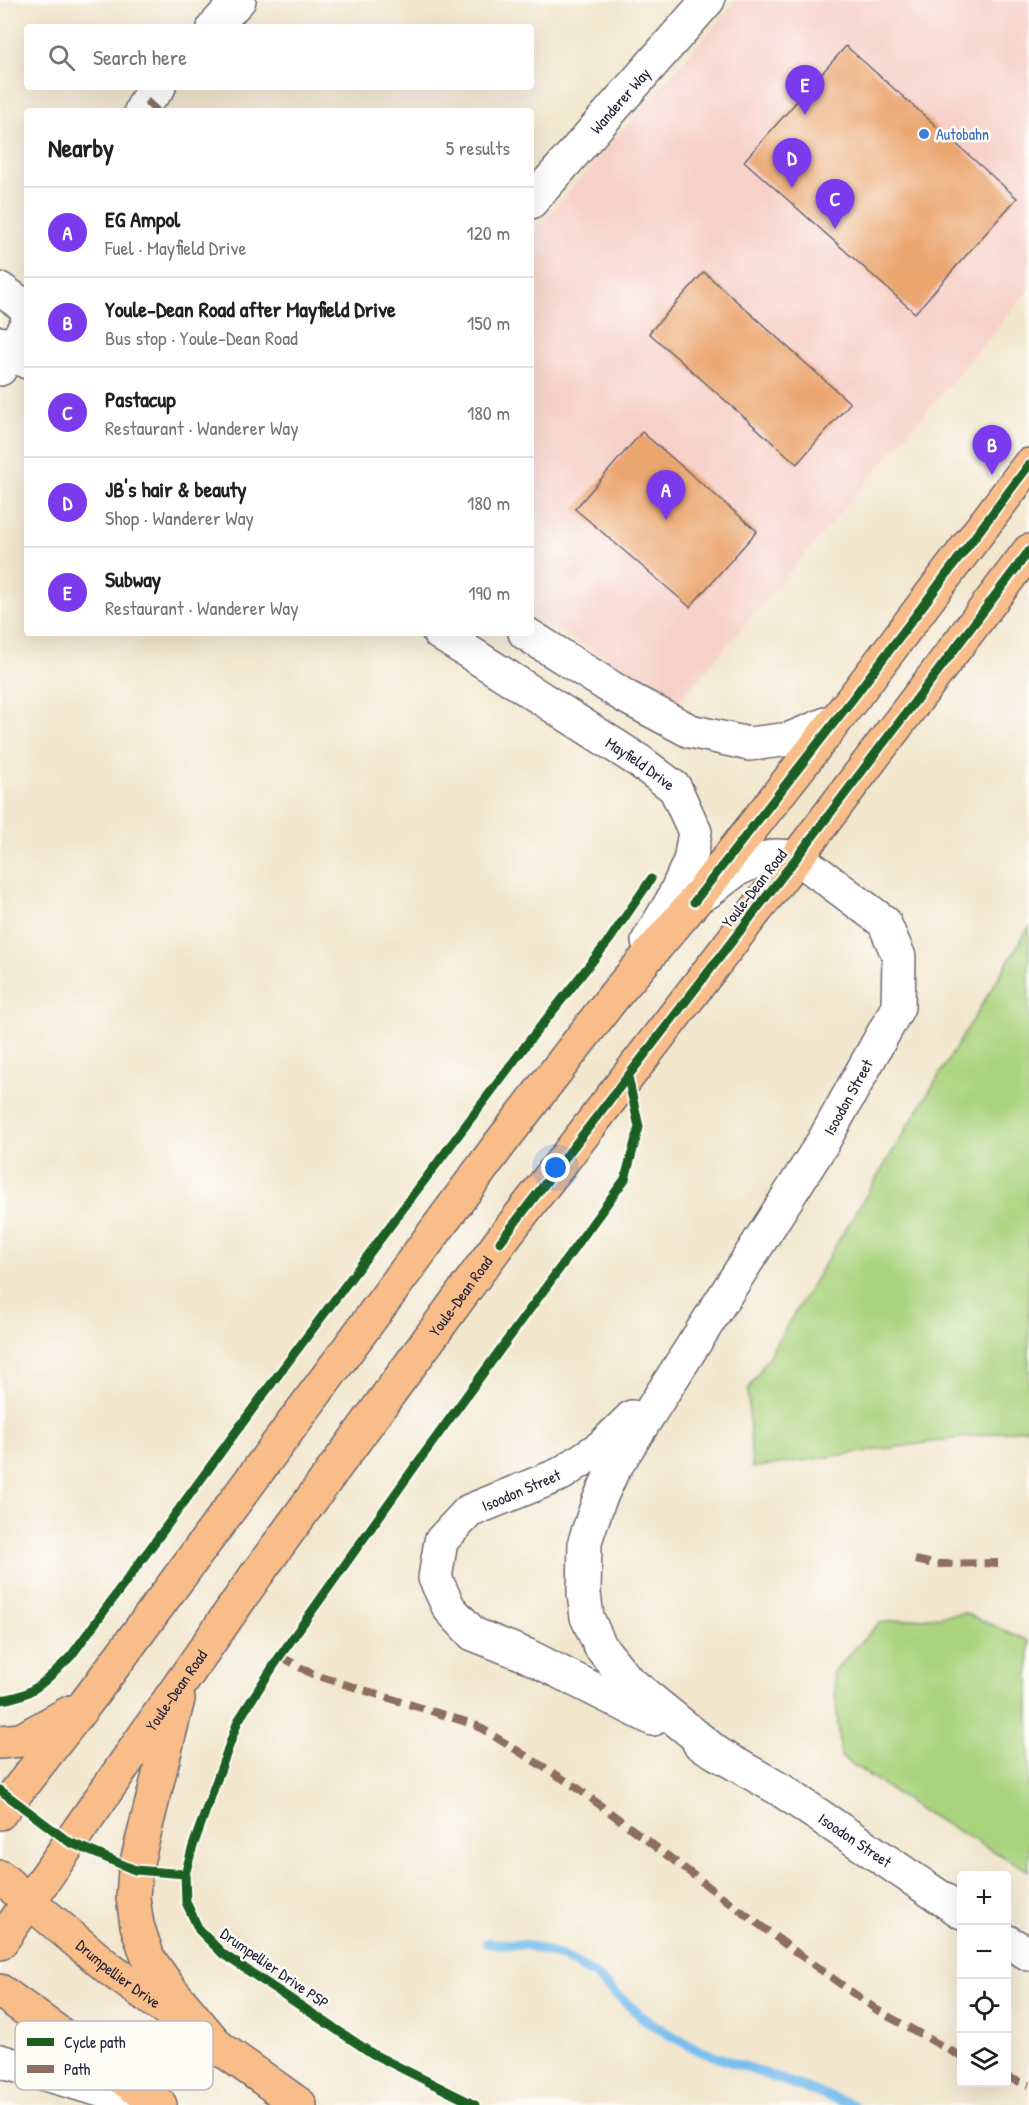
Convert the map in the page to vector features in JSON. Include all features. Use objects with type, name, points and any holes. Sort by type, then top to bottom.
[{"type":"main road","points":[[0,1813],[86,1703],[499,1145],[614,996],[694,902],[836,720],[1029,465]]},
{"type":"main road","name":"Youle-Dean Road","points":[[0,1942],[257,1574],[500,1242],[797,857],[1029,550]]},
{"type":"main road","points":[[182,1680],[135,1870],[133,1898],[136,1925],[148,1958],[197,2021]]},
{"type":"main road","points":[[0,1742],[21,1740],[86,1703]]},
{"type":"main road","name":"Drumpellier Drive","points":[[0,1877],[111,1970],[181,2021]]},
{"type":"main road","points":[[0,1991],[42,2021]]},
{"type":"main road","points":[[213,2040],[222,2051]]},
{"type":"main road","name":"Drumpellier Drive","points":[[213,2044],[300,2105]]},
{"type":"main road","points":[[138,2090],[159,2105]]},
{"type":"street","points":[[217,24],[239,0]]},
{"type":"street","name":"Wanderer Way","points":[[534,199],[708,0]]},
{"type":"street","points":[[0,290],[24,306]]},
{"type":"street","name":"Mayfield Drive","points":[[444,636],[639,761],[675,789],[695,832],[690,861],[672,902],[614,996]]},
{"type":"street","points":[[530,636],[626,697],[690,731],[748,744],[790,739],[836,720]]},
{"type":"street","points":[[694,902],[736,870],[755,861],[775,856],[797,857]]},
{"type":"street","name":"Isoodon Street","points":[[718,1754],[627,1680],[600,1646],[587,1617],[584,1594],[585,1541],[598,1503],[630,1442],[691,1351],[823,1142],[898,1007],[899,957],[884,922],[797,857]]},
{"type":"street","name":"Isoodon Street","points":[[691,1351],[644,1406],[601,1447],[561,1474],[469,1511],[441,1541],[435,1578],[448,1608],[473,1634],[526,1655],[653,1719],[781,1790],[957,1909]]},
{"type":"street","points":[[1011,1944],[1029,1954]]},
{"type":"street","points":[[0,2061],[15,2065]]},
{"type":"street","points":[[100,2090],[152,2105]]},
{"type":"shaded area","points":[[737,0],[1029,0],[1029,291],[679,702],[534,616],[534,232]]},
{"type":"green space","points":[[1029,927],[1029,1428],[752,1468],[748,1390]]},
{"type":"green space","points":[[964,1613],[1029,1641],[1029,1871],[924,1812],[841,1757],[833,1672],[879,1623]]},
{"type":"building","points":[[846,46],[1017,198],[915,313],[744,161]]},
{"type":"building","points":[[704,272],[850,403],[797,464],[649,333]]},
{"type":"building","points":[[642,432],[757,531],[690,607],[575,509]]},
{"type":"waterway","points":[[487,1943],[527,1945],[563,1957],[595,1975],[643,2018],[700,2051],[853,2105]]},
{"type":"marked path","points":[[146,101],[154,108]]},
{"type":"marked path","points":[[915,1560],[934,1564],[998,1563]]},
{"type":"marked path","points":[[280,1656],[312,1674],[476,1725],[576,1787],[877,2010],[957,2054]]},
{"type":"marked path","points":[[1011,2079],[1029,2085]]},
{"type":"cycle path","points":[[694,902],[854,697],[1029,465]]},
{"type":"cycle path","points":[[500,1242],[1029,551]]},
{"type":"cycle path","points":[[0,1700],[31,1691],[71,1656],[257,1403],[529,1041],[610,939],[651,879]]},
{"type":"cycle path","points":[[185,1874],[238,1721],[280,1656],[413,1469],[625,1179],[639,1127],[628,1077]]},
{"type":"cycle path","name":"Drumpellier Drive PSP","points":[[0,1790],[69,1842],[135,1870],[185,1874],[186,1902],[199,1930],[223,1954],[373,2054],[475,2105]]},
{"type":"place","name":"Subway","points":[[805,115]]},
{"type":"place","name":"Autobahn","points":[[924,134]]},
{"type":"place","name":"JB's hair & beauty","points":[[792,188]]},
{"type":"place","name":"Pastacup","points":[[835,229]]},
{"type":"place","name":"Youle-Dean Road after Mayfield Drive","points":[[992,475]]},
{"type":"place","name":"EG Ampol","points":[[666,520]]}]
